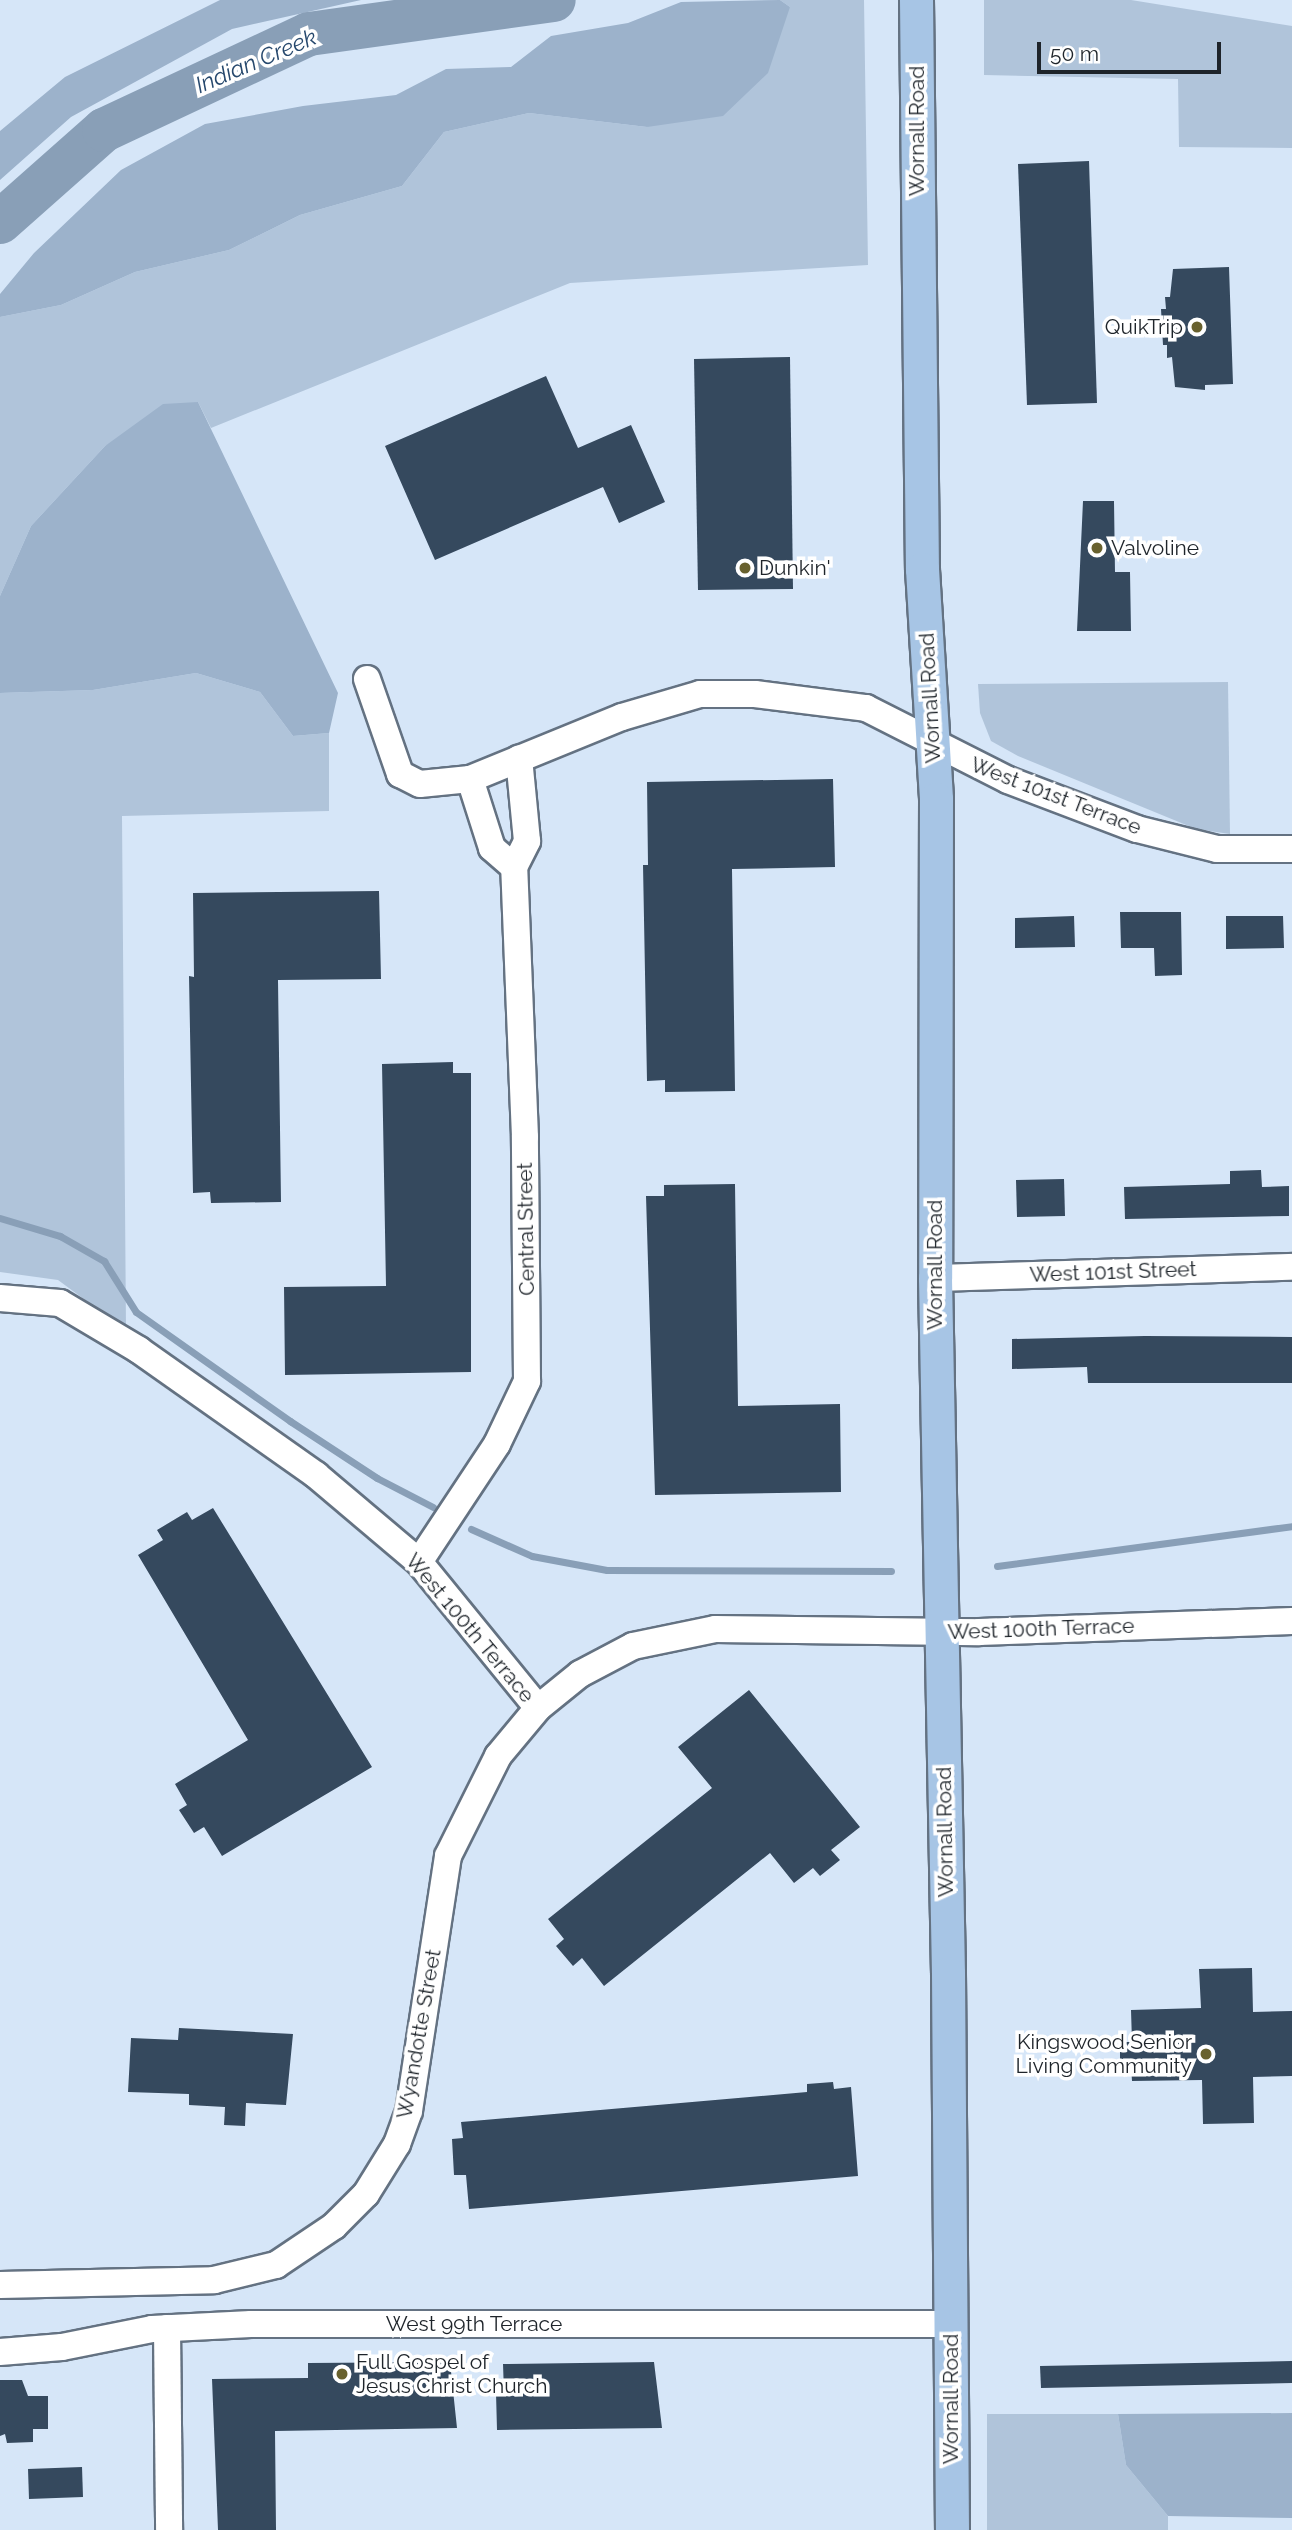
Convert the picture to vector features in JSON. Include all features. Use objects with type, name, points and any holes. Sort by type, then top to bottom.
[{"type":"main road","name":"Wornall Road","points":[[916,0],[922,569],[934,746],[935,1278],[942,1631],[952,2530]]},
{"type":"street","name":"West 101st Terrace","points":[[367,679],[400,774],[420,784],[470,779],[622,717],[700,694],[755,694],[866,708],[934,746],[1008,780],[1137,830],[1217,849],[1292,849]]},
{"type":"street","name":"Central Street","points":[[419,1562],[497,1444],[527,1381],[525,1137],[514,867],[527,841],[519,758]]},
{"type":"street","points":[[470,779],[492,848],[514,867]]},
{"type":"street","name":"West 101st Street","points":[[935,1278],[1292,1267]]},
{"type":"street","name":"West 100th Terrace","points":[[0,1298],[60,1303],[139,1350],[316,1475],[419,1562],[538,1708],[580,1674],[633,1646],[715,1629],[942,1631],[1292,1621]]},
{"type":"street","name":"Wyandotte Street","points":[[0,2286],[214,2280],[276,2265],[334,2226],[366,2194],[397,2144],[409,2111],[448,1856],[498,1756],[538,1708]]},
{"type":"street","name":"West 99th Terrace","points":[[0,2352],[62,2347],[167,2328],[951,2324]]},
{"type":"street","points":[[167,2328],[169,2530]]},
{"type":"shaded area","points":[[220,0],[361,0],[232,29],[71,117],[0,180],[0,131],[65,77]]},
{"type":"shaded area","points":[[780,0],[864,0],[868,265],[570,283],[211,428],[198,402],[105,446],[31,526],[0,596],[0,317],[61,305],[135,272],[229,250],[300,215],[402,186],[444,132],[529,113],[647,127],[790,7]]},
{"type":"shaded area","points":[[780,0],[790,7],[768,73],[723,116],[647,127],[529,113],[444,132],[402,186],[300,215],[229,250],[135,272],[61,305],[0,317],[0,294],[34,253],[121,170],[205,124],[303,106],[396,95],[446,69],[511,67],[551,36],[628,23],[681,2]]},
{"type":"shaded area","points":[[984,0],[1131,0],[1292,26],[1292,148],[1179,147],[1178,79],[984,75]]},
{"type":"shaded area","points":[[198,402],[338,693],[329,733],[293,736],[260,692],[196,673],[93,690],[0,693],[0,596],[31,526],[105,446],[163,404]]},
{"type":"shaded area","points":[[196,673],[260,692],[293,736],[329,733],[329,811],[122,816],[126,1330],[58,1280],[0,1272],[0,693],[93,690]]},
{"type":"shaded area","points":[[1228,682],[1230,834],[1196,829],[1018,756],[991,741],[980,713],[978,684]]},
{"type":"shaded area","points":[[1292,2413],[1292,2518],[1168,2516],[1126,2465],[1118,2414]]},
{"type":"shaded area","points":[[987,2414],[1118,2414],[1126,2465],[1168,2516],[1168,2530],[987,2530]]},
{"type":"building","name":"QuikTrip","points":[[1089,161],[1097,403],[1027,405],[1018,164]]},
{"type":"building","name":"QuikTrip","points":[[1229,267],[1233,384],[1205,385],[1205,390],[1175,387],[1172,357],[1167,358],[1167,345],[1163,345],[1161,309],[1166,309],[1165,297],[1170,297],[1173,269]]},
{"type":"building","points":[[790,357],[793,589],[698,590],[694,359]]},
{"type":"building","points":[[546,376],[578,448],[631,425],[665,502],[619,523],[603,487],[435,560],[385,446]]},
{"type":"building","name":"Valvoline","points":[[1083,501],[1114,501],[1115,572],[1130,572],[1131,631],[1077,631]]},
{"type":"building","points":[[833,779],[835,867],[732,869],[735,1091],[665,1092],[665,1080],[647,1081],[643,865],[648,865],[647,782]]},
{"type":"building","points":[[379,891],[381,979],[278,980],[281,1202],[211,1203],[210,1192],[193,1193],[189,976],[194,977],[193,893]]},
{"type":"building","points":[[1120,912],[1181,912],[1182,975],[1155,976],[1154,948],[1121,948]]},
{"type":"building","points":[[1074,916],[1075,947],[1015,948],[1015,918]]},
{"type":"building","points":[[1226,916],[1283,916],[1284,948],[1226,949]]},
{"type":"building","points":[[453,1062],[453,1073],[471,1073],[471,1372],[285,1375],[284,1287],[386,1286],[382,1064]]},
{"type":"building","points":[[1261,1170],[1262,1187],[1289,1186],[1289,1216],[1125,1219],[1124,1187],[1230,1184],[1230,1171]]},
{"type":"building","points":[[1064,1179],[1065,1216],[1017,1217],[1016,1180]]},
{"type":"building","points":[[735,1184],[738,1406],[840,1404],[841,1492],[655,1495],[646,1196],[664,1196],[664,1185]]},
{"type":"building","points":[[1292,1337],[1292,1383],[1088,1383],[1087,1367],[1012,1369],[1012,1339]]},
{"type":"building","points":[[213,1508],[372,1767],[222,1856],[204,1827],[194,1833],[179,1810],[187,1805],[175,1784],[248,1740],[138,1555],[163,1540],[157,1530],[187,1512],[192,1520]]},
{"type":"building","points":[[749,1690],[860,1827],[831,1850],[840,1860],[820,1876],[813,1868],[794,1883],[770,1853],[604,1986],[582,1958],[573,1966],[556,1946],[564,1939],[548,1919],[712,1788],[678,1747]]},
{"type":"building","name":"Kingswood Senior Living Community","points":[[1252,1968],[1253,2012],[1292,2011],[1292,2076],[1253,2077],[1254,2123],[1203,2124],[1202,2080],[1132,2081],[1131,2066],[1120,2066],[1120,2042],[1132,2042],[1131,2010],[1201,2008],[1199,1969]]},
{"type":"building","points":[[179,2028],[293,2034],[286,2105],[246,2103],[245,2126],[224,2125],[225,2107],[189,2105],[189,2094],[128,2092],[131,2038],[178,2040]]},
{"type":"building","points":[[833,2082],[834,2089],[851,2087],[858,2176],[469,2209],[466,2175],[454,2175],[452,2139],[463,2138],[461,2122],[807,2092],[807,2084]]},
{"type":"building","points":[[1292,2361],[1292,2383],[1041,2388],[1040,2366]]},
{"type":"building","points":[[450,2362],[457,2428],[275,2431],[276,2530],[218,2530],[212,2379],[308,2378],[308,2363]]},
{"type":"building","points":[[654,2362],[662,2428],[497,2430],[496,2393],[504,2393],[503,2364]]},
{"type":"building","points":[[0,2380],[22,2380],[28,2396],[48,2396],[48,2429],[33,2429],[33,2442],[7,2443],[5,2434],[0,2436]]},
{"type":"building","points":[[82,2467],[83,2497],[29,2499],[28,2469]]},
{"type":"waterway","name":"Indian Creek","points":[[0,222],[104,130],[309,34],[554,0]]},
{"type":"waterway","points":[[0,1218],[60,1236],[104,1261],[136,1312],[290,1421],[377,1478],[433,1507]]},
{"type":"waterway","points":[[997,1566],[1292,1526]]},
{"type":"waterway","points":[[471,1529],[532,1556],[607,1570],[891,1571]]},
{"type":"place","name":"QuikTrip","points":[[1197,327]]},
{"type":"place","name":"Valvoline","points":[[1097,548]]},
{"type":"place","name":"Dunkin'","points":[[745,568]]},
{"type":"place","name":"Kingswood Senior Living Community","points":[[1206,2054]]},
{"type":"place","name":"Full Gospel of Jesus Christ Church","points":[[342,2374]]}]
